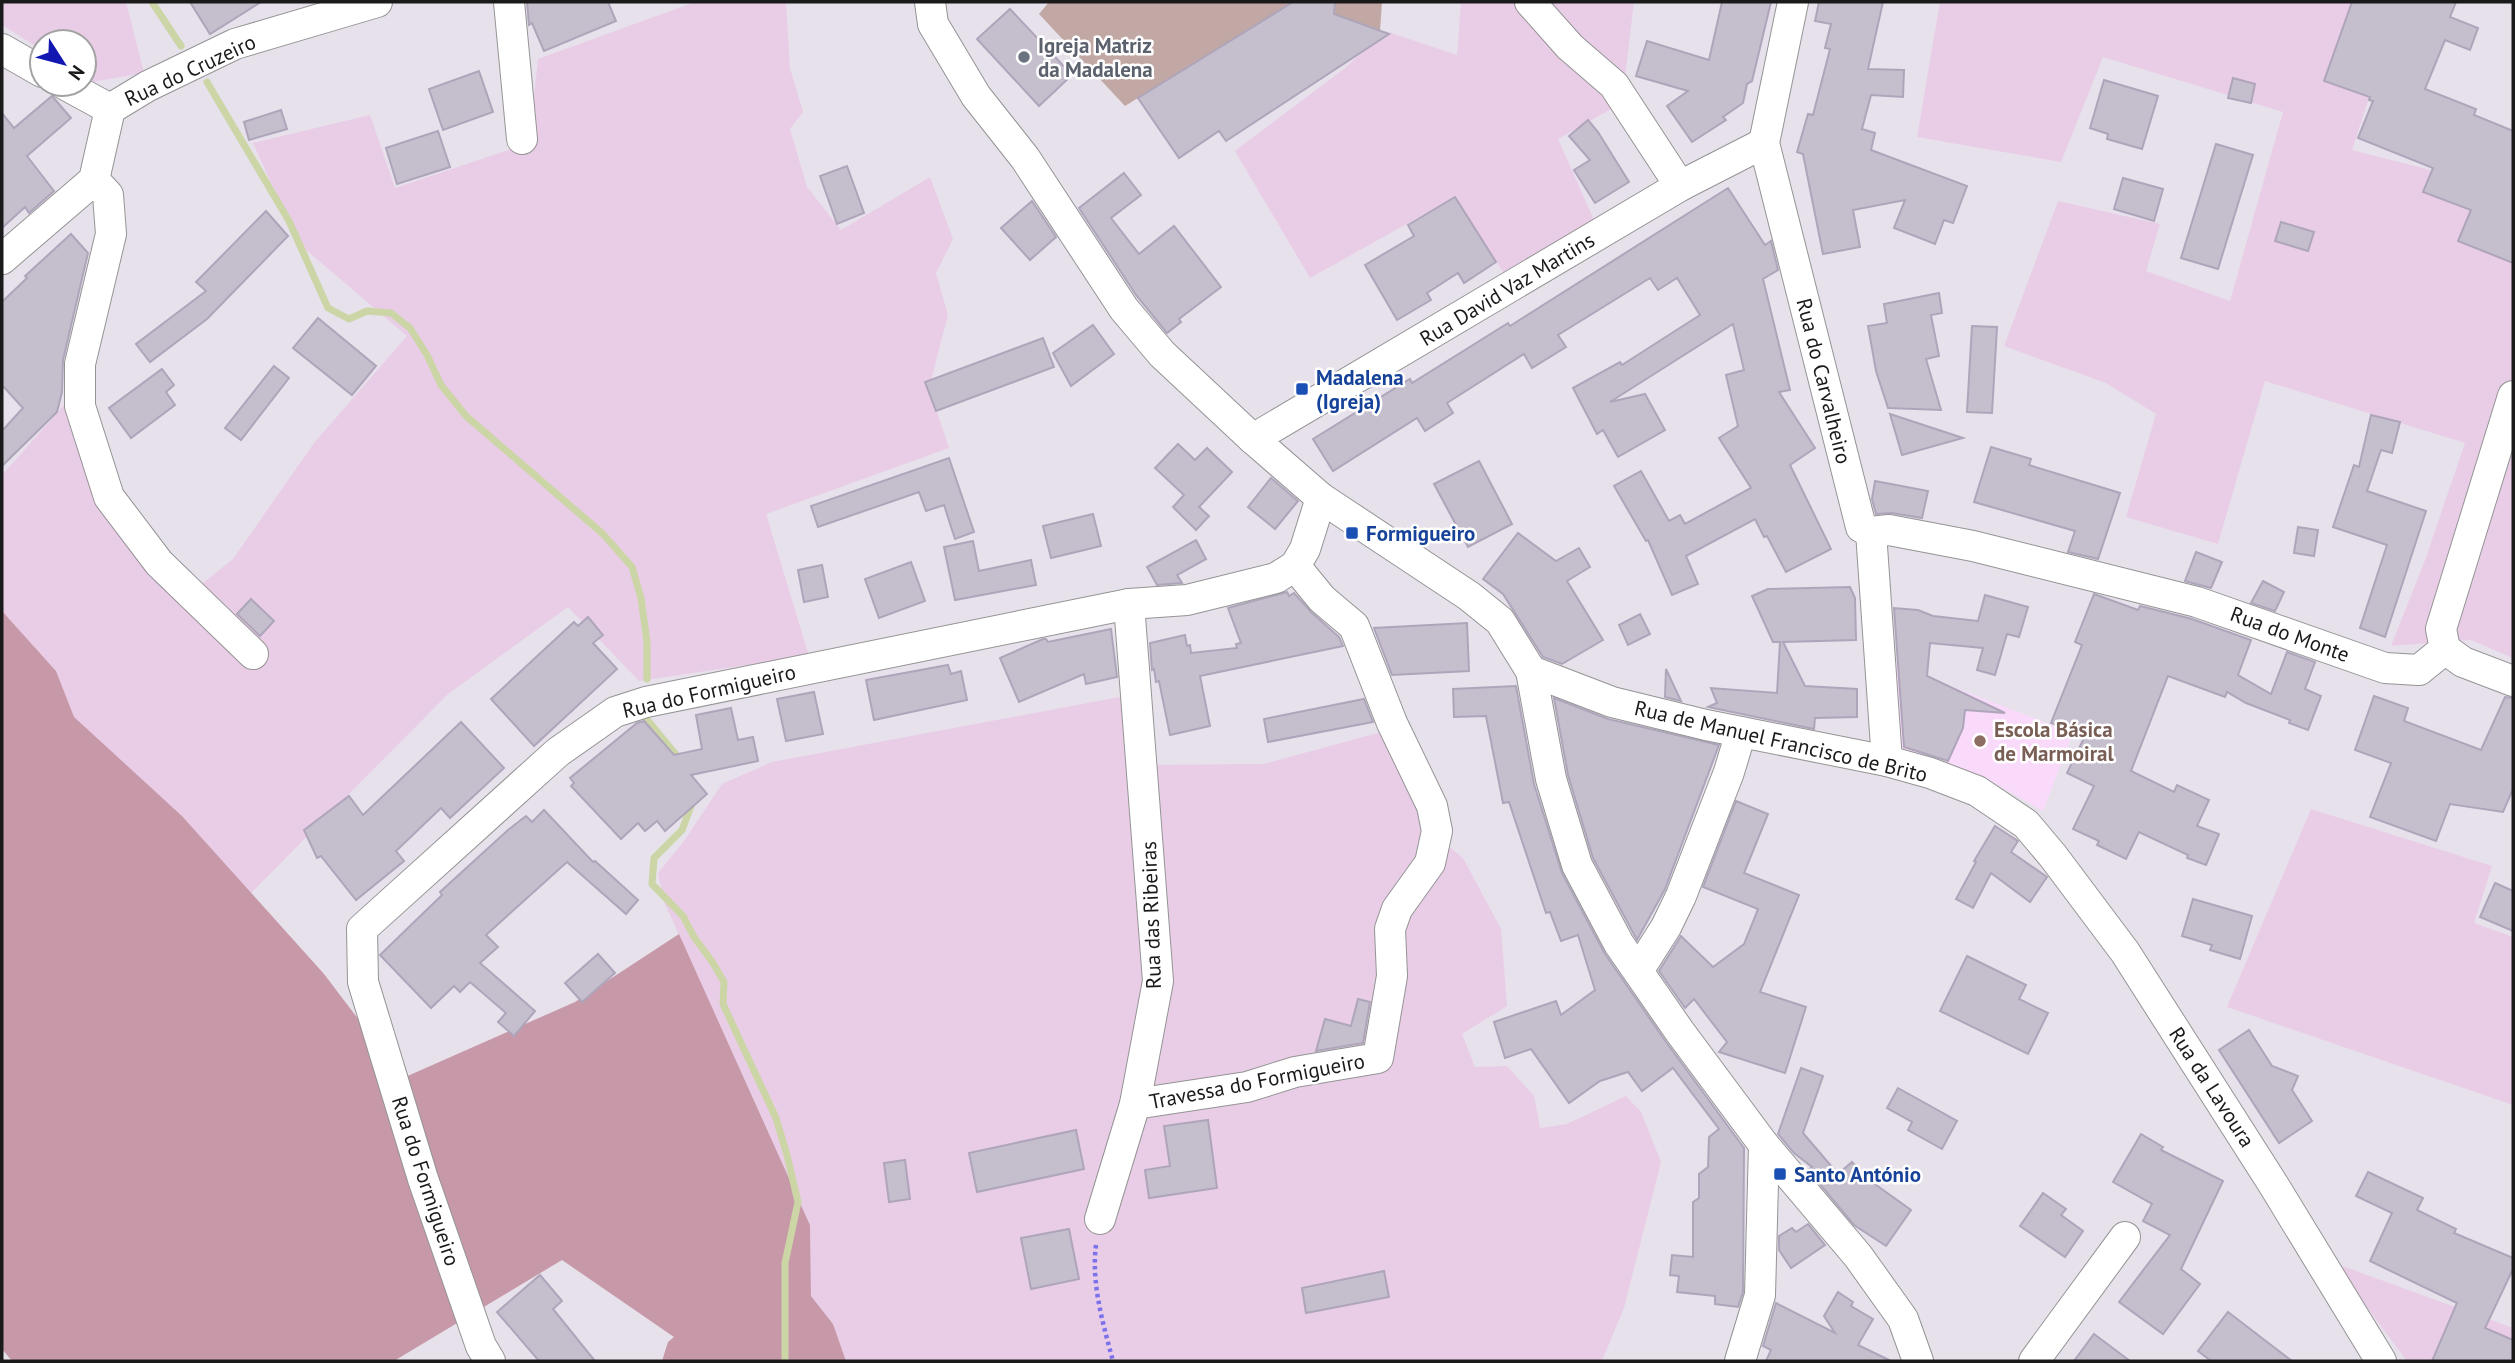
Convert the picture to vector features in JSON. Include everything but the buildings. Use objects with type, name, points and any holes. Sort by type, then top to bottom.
[{"type":"street","name":"Rua do Cruzeiro","points":[[94,180],[110,109],[148,86],[235,44],[377,2]]},
{"type":"street","points":[[509,2],[522,139]]},
{"type":"street","points":[[930,2],[933,24],[976,96],[1025,158],[1124,309],[1162,354],[1321,498],[1469,596],[1500,621],[1531,670],[1551,779],[1577,865],[1619,944],[1764,1145],[1858,1256],[1903,1319],[1918,1361]]},
{"type":"street","points":[[1530,2],[1570,47],[1614,85],[1680,187]]},
{"type":"street","name":"Rua do Carvalheiro","points":[[1793,2],[1764,143],[1861,527],[1871,532],[1887,761]]},
{"type":"street","points":[[2,49],[28,64]]},
{"type":"street","points":[[90,98],[110,109]]},
{"type":"street","name":"Rua David Vaz Martins","points":[[1253,439],[1680,187],[1764,143]]},
{"type":"street","points":[[2,259],[94,180],[108,195],[111,234],[80,364],[80,406],[109,497],[159,563],[253,654]]},
{"type":"street","points":[[2513,396],[2441,629],[2445,649],[2463,663],[2513,681]]},
{"type":"street","points":[[1296,566],[1305,549],[1321,498]]},
{"type":"street","name":"Rua do Monte","points":[[1871,532],[1889,530],[1973,546],[2197,602],[2385,668],[2419,670],[2445,649]]},
{"type":"street","name":"Rua do Formigueiro","points":[[490,1361],[481,1346],[424,1180],[363,982],[362,929],[558,752],[615,712],[646,702],[1129,604],[1187,600],[1276,578],[1296,566]]},
{"type":"street","name":"Travessa do Formigueiro","points":[[1135,1104],[1247,1087],[1295,1072],[1378,1058],[1392,976],[1391,929],[1397,909],[1430,863],[1437,831],[1432,806],[1392,723],[1354,626],[1322,599],[1296,566]]},
{"type":"street","name":"Rua das Ribeiras","points":[[1100,1219],[1135,1104],[1158,981],[1129,604]]},
{"type":"street","name":"Rua de Manuel Francisco de Brito","points":[[1531,670],[1612,702],[1741,732],[1887,761],[1930,773],[1977,791],[2026,824]]},
{"type":"street","points":[[1637,971],[1666,927],[1681,896],[1729,772],[1741,732]]},
{"type":"street","name":"Rua da Lavoura","points":[[2026,824],[2125,952],[2273,1184],[2381,1361]]},
{"type":"street","points":[[1740,1361],[1760,1295],[1764,1145]]},
{"type":"street","points":[[2034,1361],[2125,1237]]},
{"type":"path","points":[[1100,1219],[1094,1262],[1102,1320],[1113,1361]]},
{"type":"shaded area","points":[[2,2],[126,2],[144,73],[98,81],[98,28],[28,28],[28,41],[2,25]]},
{"type":"shaded area","points":[[695,2],[786,2],[790,68],[803,112],[790,129],[807,187],[841,230],[930,177],[953,239],[936,273],[948,315],[929,388],[949,448],[766,514],[809,656],[639,681],[568,607],[448,694],[251,893],[182,816],[73,717],[56,671],[2,611],[2,475],[66,403],[185,595],[203,583],[233,559],[314,443],[407,336],[298,243],[253,143],[370,115],[395,188],[529,143],[538,59]]},
{"type":"shaded area","points":[[1049,2],[1293,2],[1125,106],[1039,14]]},
{"type":"shaded area","points":[[1335,2],[1382,2],[1380,31],[1334,14]]},
{"type":"shaded area","points":[[1461,2],[1634,2],[1622,103],[1558,139],[1594,220],[1505,275],[1455,197],[1310,278],[1235,151],[1345,68],[1385,31],[1457,55]]},
{"type":"shaded area","points":[[1940,2],[2400,2],[2352,150],[2513,191],[2513,658],[2471,640],[2391,646],[2424,563],[2465,443],[2265,381],[2218,544],[2126,517],[2156,414],[2106,383],[2004,346],[2058,201],[2160,224],[2146,271],[2230,301],[2283,112],[2103,57],[2061,162],[1917,137]]},
{"type":"shaded area","points":[[2,611],[56,671],[74,717],[182,816],[324,974],[403,1078],[575,1002],[679,934],[810,1225],[811,1296],[833,1324],[846,1361],[662,1361],[668,1342],[674,1337],[562,1260],[394,1361],[12,1361],[2,1349]]},
{"type":"shaded area","name":"Escola Básica de Marmoiral","points":[[1890,663],[2073,733],[2043,811],[1982,776],[1948,770],[1890,749]]},
{"type":"shaded area","points":[[1125,696],[1134,765],[1264,764],[1396,728],[1446,844],[1463,858],[1501,929],[1507,1006],[1462,1034],[1475,1067],[1507,1066],[1534,1096],[1540,1128],[1567,1124],[1626,1096],[1641,1112],[1661,1162],[1624,1308],[1602,1361],[846,1361],[833,1324],[811,1296],[810,1224],[664,902],[658,873],[684,841],[722,784],[772,762]]},
{"type":"shaded area","points":[[2311,809],[2492,866],[2474,923],[2513,937],[2513,1105],[2227,1007]]},
{"type":"shaded area","points":[[2334,1263],[2513,1328],[2513,1361],[2407,1361]]},
{"type":"waterway","points":[[152,2],[181,46]]},
{"type":"waterway","points":[[207,82],[289,221],[328,308],[349,319],[367,311],[391,313],[410,328],[441,385],[466,416],[603,534],[632,567],[641,598],[647,642],[647,679]]},
{"type":"waterway","points":[[645,717],[682,762]]},
{"type":"waterway","points":[[693,801],[682,830],[654,858],[652,884],[683,916],[724,982],[723,1004],[776,1118],[787,1155],[798,1202],[785,1263],[785,1361]]},
{"type":"place","name":"Igreja Matriz da Madalena","points":[[1024,57]]},
{"type":"place","name":"Madalena (Igreja)","points":[[1302,389]]},
{"type":"place","name":"Formigueiro","points":[[1352,533]]},
{"type":"place","name":"Escola Básica de Marmoiral","points":[[1980,741]]},
{"type":"place","name":"Santo António","points":[[1780,1174]]}]
